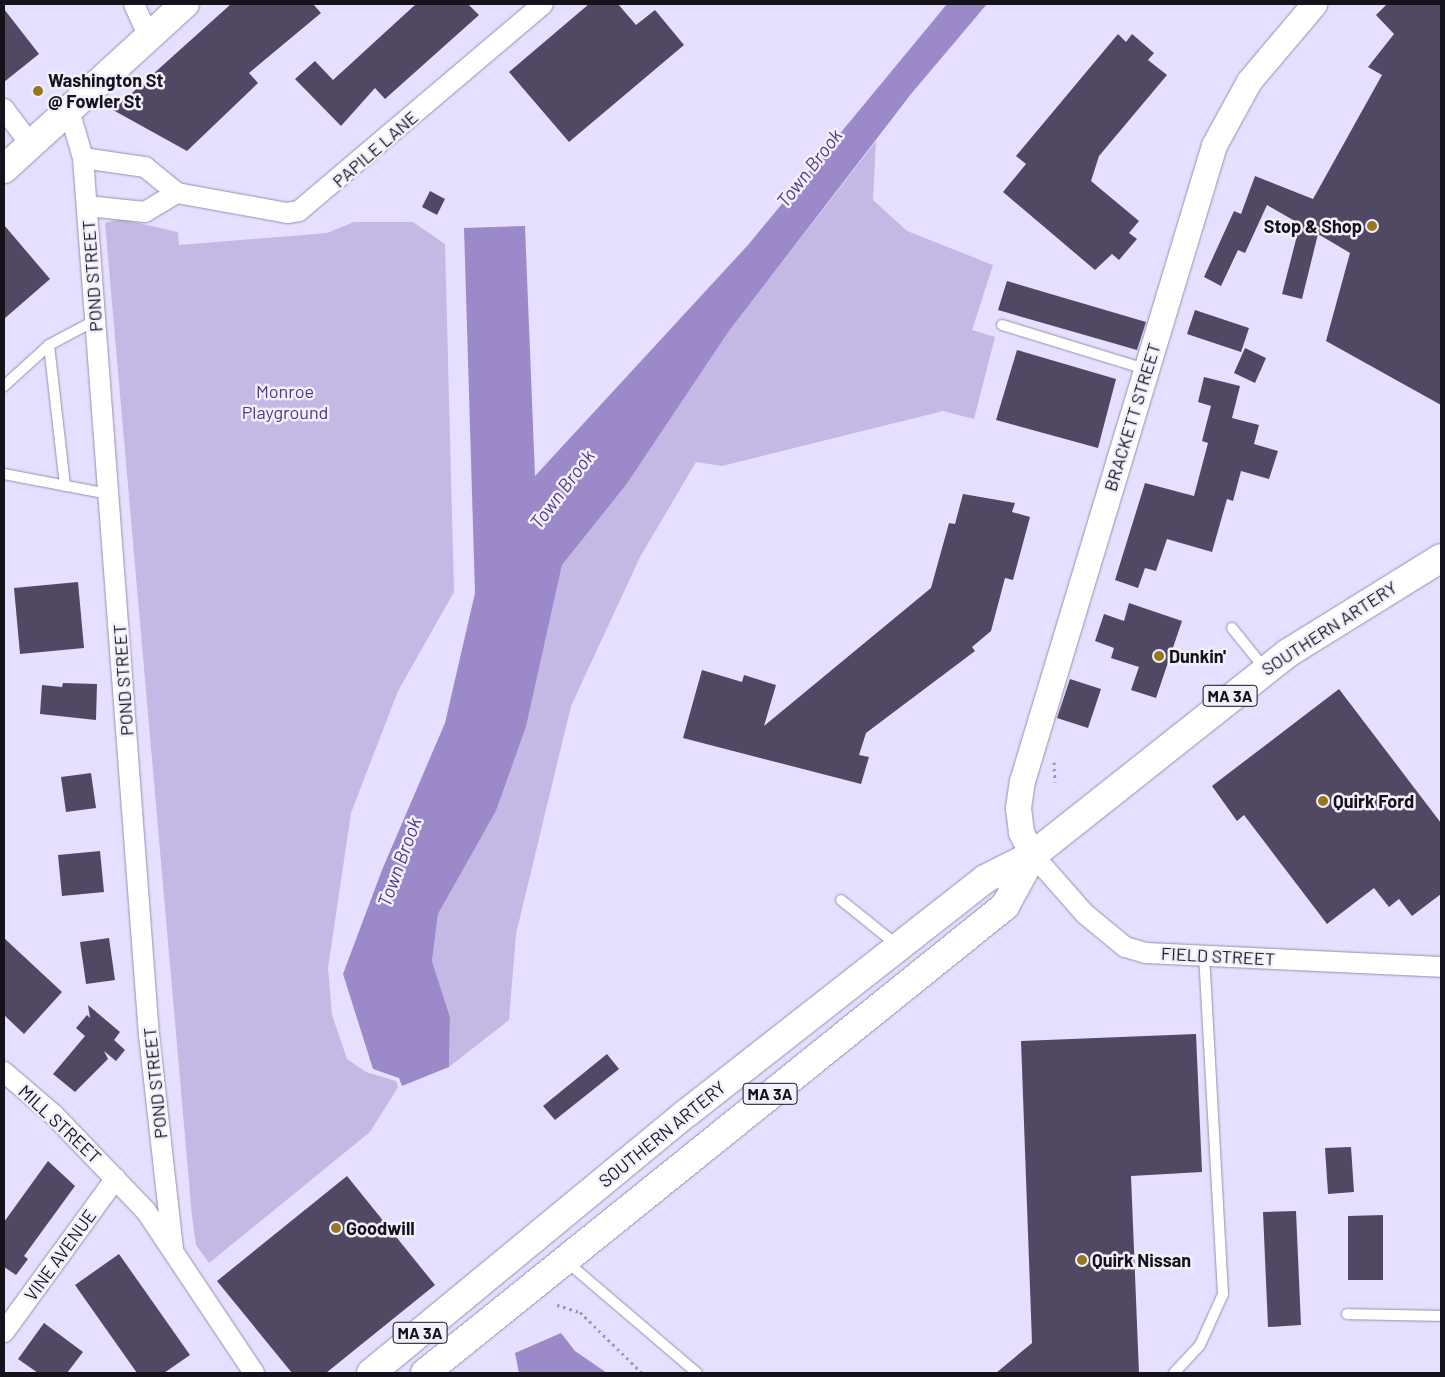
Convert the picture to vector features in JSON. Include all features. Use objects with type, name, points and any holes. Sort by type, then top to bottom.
[{"type":"main road","points":[[4,169],[186,4]]},
{"type":"main road","name":"SOUTHERN ARTERY","points":[[371,1373],[898,946],[985,879],[1033,855],[1265,670],[1344,615],[1441,558]]},
{"type":"main road","name":"SOUTHERN ARTERY","points":[[426,1373],[567,1262],[1005,906],[1033,855]]},
{"type":"street","points":[[134,4],[149,38]]},
{"type":"street","name":"PAPILE LANE","points":[[83,158],[145,167],[177,193],[287,213],[300,211],[543,4]]},
{"type":"street","name":"BRACKETT STREET","points":[[1033,855],[1021,832],[1018,808],[1022,781],[1214,145],[1229,112],[1314,4]]},
{"type":"street","points":[[4,109],[31,145]]},
{"type":"street","name":"POND STREET","points":[[69,110],[83,158],[149,1035],[173,1250]]},
{"type":"street","points":[[87,206],[145,212],[177,193]]},
{"type":"street","name":"FIELD STREET","points":[[1033,855],[1085,914],[1125,947],[1204,955],[1441,967]]},
{"type":"street","name":"MILL STREET","points":[[4,1072],[116,1178]]},
{"type":"street","name":"POND STREET","points":[[116,1178],[173,1250],[254,1373]]},
{"type":"street","name":"VINE AVENUE","points":[[4,1332],[116,1178]]},
{"type":"lane","points":[[4,386],[49,345],[96,320]]},
{"type":"lane","points":[[1002,325],[1146,369]]},
{"type":"lane","points":[[49,345],[65,486]]},
{"type":"lane","points":[[4,474],[109,494]]},
{"type":"lane","points":[[1232,628],[1265,670]]},
{"type":"lane","points":[[841,900],[878,935],[898,946]]},
{"type":"lane","points":[[1174,1373],[1200,1345],[1223,1294],[1204,955]]},
{"type":"lane","points":[[567,1262],[697,1373]]},
{"type":"lane","points":[[1347,1314],[1441,1316]]},
{"type":"path","points":[[557,1306],[580,1312],[642,1373]]},
{"type":"green space","points":[[876,141],[873,200],[907,231],[993,265],[972,330],[995,337],[974,419],[943,411],[722,466],[696,462],[640,557],[571,706],[516,934],[509,1020],[449,1067],[450,1017],[432,961],[438,914],[496,811],[526,727],[562,565],[626,485],[729,331]]},
{"type":"green space","name":"Monroe Playground","points":[[120,219],[178,232],[179,245],[327,233],[354,222],[413,222],[445,244],[454,592],[398,691],[351,813],[328,968],[332,1015],[347,1059],[366,1072],[396,1081],[398,1087],[370,1132],[209,1263],[196,1245],[192,1216],[105,223]]},
{"type":"water","name":"Town Brook","points":[[947,4],[987,4],[911,94],[729,331],[626,485],[562,565],[526,727],[496,811],[438,914],[432,961],[450,1017],[449,1067],[402,1086],[399,1078],[373,1069],[343,974],[382,870],[445,723],[475,593],[464,228],[525,226],[535,476],[748,245]]},
{"type":"water","points":[[561,1333],[575,1351],[607,1373],[519,1373],[515,1353]]},
{"type":"building","points":[[231,4],[313,4],[321,13],[249,73],[258,83],[187,151],[113,110]]},
{"type":"building","points":[[416,4],[468,4],[479,15],[385,99],[375,88],[341,126],[295,79],[315,61],[333,80]]},
{"type":"building","points":[[589,4],[618,4],[636,25],[655,10],[684,45],[569,142],[509,72]]},
{"type":"building","name":"Stop & Shop","points":[[1387,4],[1441,4],[1441,405],[1326,341],[1350,253],[1318,234],[1302,299],[1282,294],[1300,224],[1267,205],[1245,253],[1238,250],[1221,286],[1204,277],[1234,211],[1241,214],[1255,176],[1313,199],[1382,75],[1368,67],[1394,34],[1376,15]]},
{"type":"building","points":[[4,9],[39,54],[4,82]]},
{"type":"building","points":[[1118,34],[1126,42],[1132,34],[1154,53],[1148,60],[1167,75],[1099,156],[1091,181],[1139,221],[1129,233],[1137,239],[1119,260],[1112,254],[1095,270],[1003,192],[1026,164],[1016,156]]},
{"type":"building","points":[[430,191],[445,199],[437,215],[422,207]]},
{"type":"building","points":[[4,225],[50,279],[4,319]]},
{"type":"building","points":[[1007,281],[1146,322],[1137,350],[998,310]]},
{"type":"building","points":[[1195,310],[1249,328],[1241,352],[1187,334]]},
{"type":"building","points":[[1245,348],[1266,358],[1255,383],[1234,373]]},
{"type":"building","points":[[1017,350],[1116,379],[1098,448],[996,420]]},
{"type":"building","points":[[1204,377],[1240,386],[1232,418],[1259,425],[1254,444],[1278,451],[1269,479],[1241,471],[1233,501],[1227,499],[1212,552],[1167,539],[1156,571],[1145,568],[1138,588],[1115,580],[1145,483],[1194,496],[1208,443],[1202,441],[1211,406],[1198,402]]},
{"type":"building","points":[[963,494],[1015,503],[1012,512],[1030,517],[1013,580],[1005,578],[991,631],[972,647],[975,651],[866,733],[859,755],[869,757],[861,784],[683,738],[702,670],[742,682],[744,675],[776,685],[764,726],[931,588],[949,523],[955,524]]},
{"type":"building","points":[[78,582],[84,648],[20,654],[14,588]]},
{"type":"building","points":[[1129,603],[1182,621],[1156,698],[1131,690],[1139,667],[1111,658],[1114,648],[1095,641],[1104,614],[1124,621]]},
{"type":"building","points":[[1070,679],[1101,689],[1088,728],[1057,718]]},
{"type":"building","points":[[63,683],[97,684],[96,720],[40,714],[42,685],[62,687]]},
{"type":"building","name":"Quirk Ford","points":[[1339,689],[1441,823],[1441,894],[1412,916],[1399,899],[1389,907],[1374,888],[1327,924],[1244,815],[1237,821],[1212,786]]},
{"type":"building","points":[[91,773],[96,808],[66,812],[61,777]]},
{"type":"building","points":[[100,851],[104,892],[62,896],[58,855]]},
{"type":"building","points":[[4,938],[62,992],[24,1034],[4,1015]]},
{"type":"building","points":[[109,938],[115,980],[86,984],[80,942]]},
{"type":"building","points":[[88,1005],[120,1032],[114,1040],[125,1050],[116,1061],[104,1051],[108,1059],[75,1092],[53,1074],[85,1036],[76,1028],[87,1015],[90,1018]]},
{"type":"building","name":"Quirk Nissan","points":[[1196,1034],[1202,1172],[1131,1176],[1139,1373],[996,1373],[1032,1343],[1021,1041]]},
{"type":"building","points":[[607,1054],[619,1069],[555,1120],[543,1106]]},
{"type":"building","points":[[1351,1147],[1354,1192],[1328,1194],[1325,1148]]},
{"type":"building","points":[[48,1161],[75,1186],[24,1256],[28,1259],[16,1275],[4,1267],[4,1222]]},
{"type":"building","name":"Goodwill","points":[[347,1176],[435,1285],[326,1373],[292,1373],[217,1281]]},
{"type":"building","points":[[1296,1211],[1301,1325],[1268,1327],[1263,1212]]},
{"type":"building","points":[[1383,1215],[1383,1280],[1348,1280],[1348,1216]]},
{"type":"building","points":[[119,1254],[190,1355],[164,1373],[137,1373],[75,1285]]},
{"type":"building","points":[[44,1323],[83,1352],[67,1373],[38,1373],[18,1359]]},
{"type":"place","name":"Washington St @ Fowler St","points":[[38,91]]},
{"type":"place","name":"Stop & Shop","points":[[1372,226]]},
{"type":"place","name":"Dunkin'","points":[[1159,656]]},
{"type":"place","name":"Quirk Ford","points":[[1323,801]]},
{"type":"place","name":"Goodwill","points":[[336,1228]]},
{"type":"place","name":"Quirk Nissan","points":[[1082,1260]]}]
